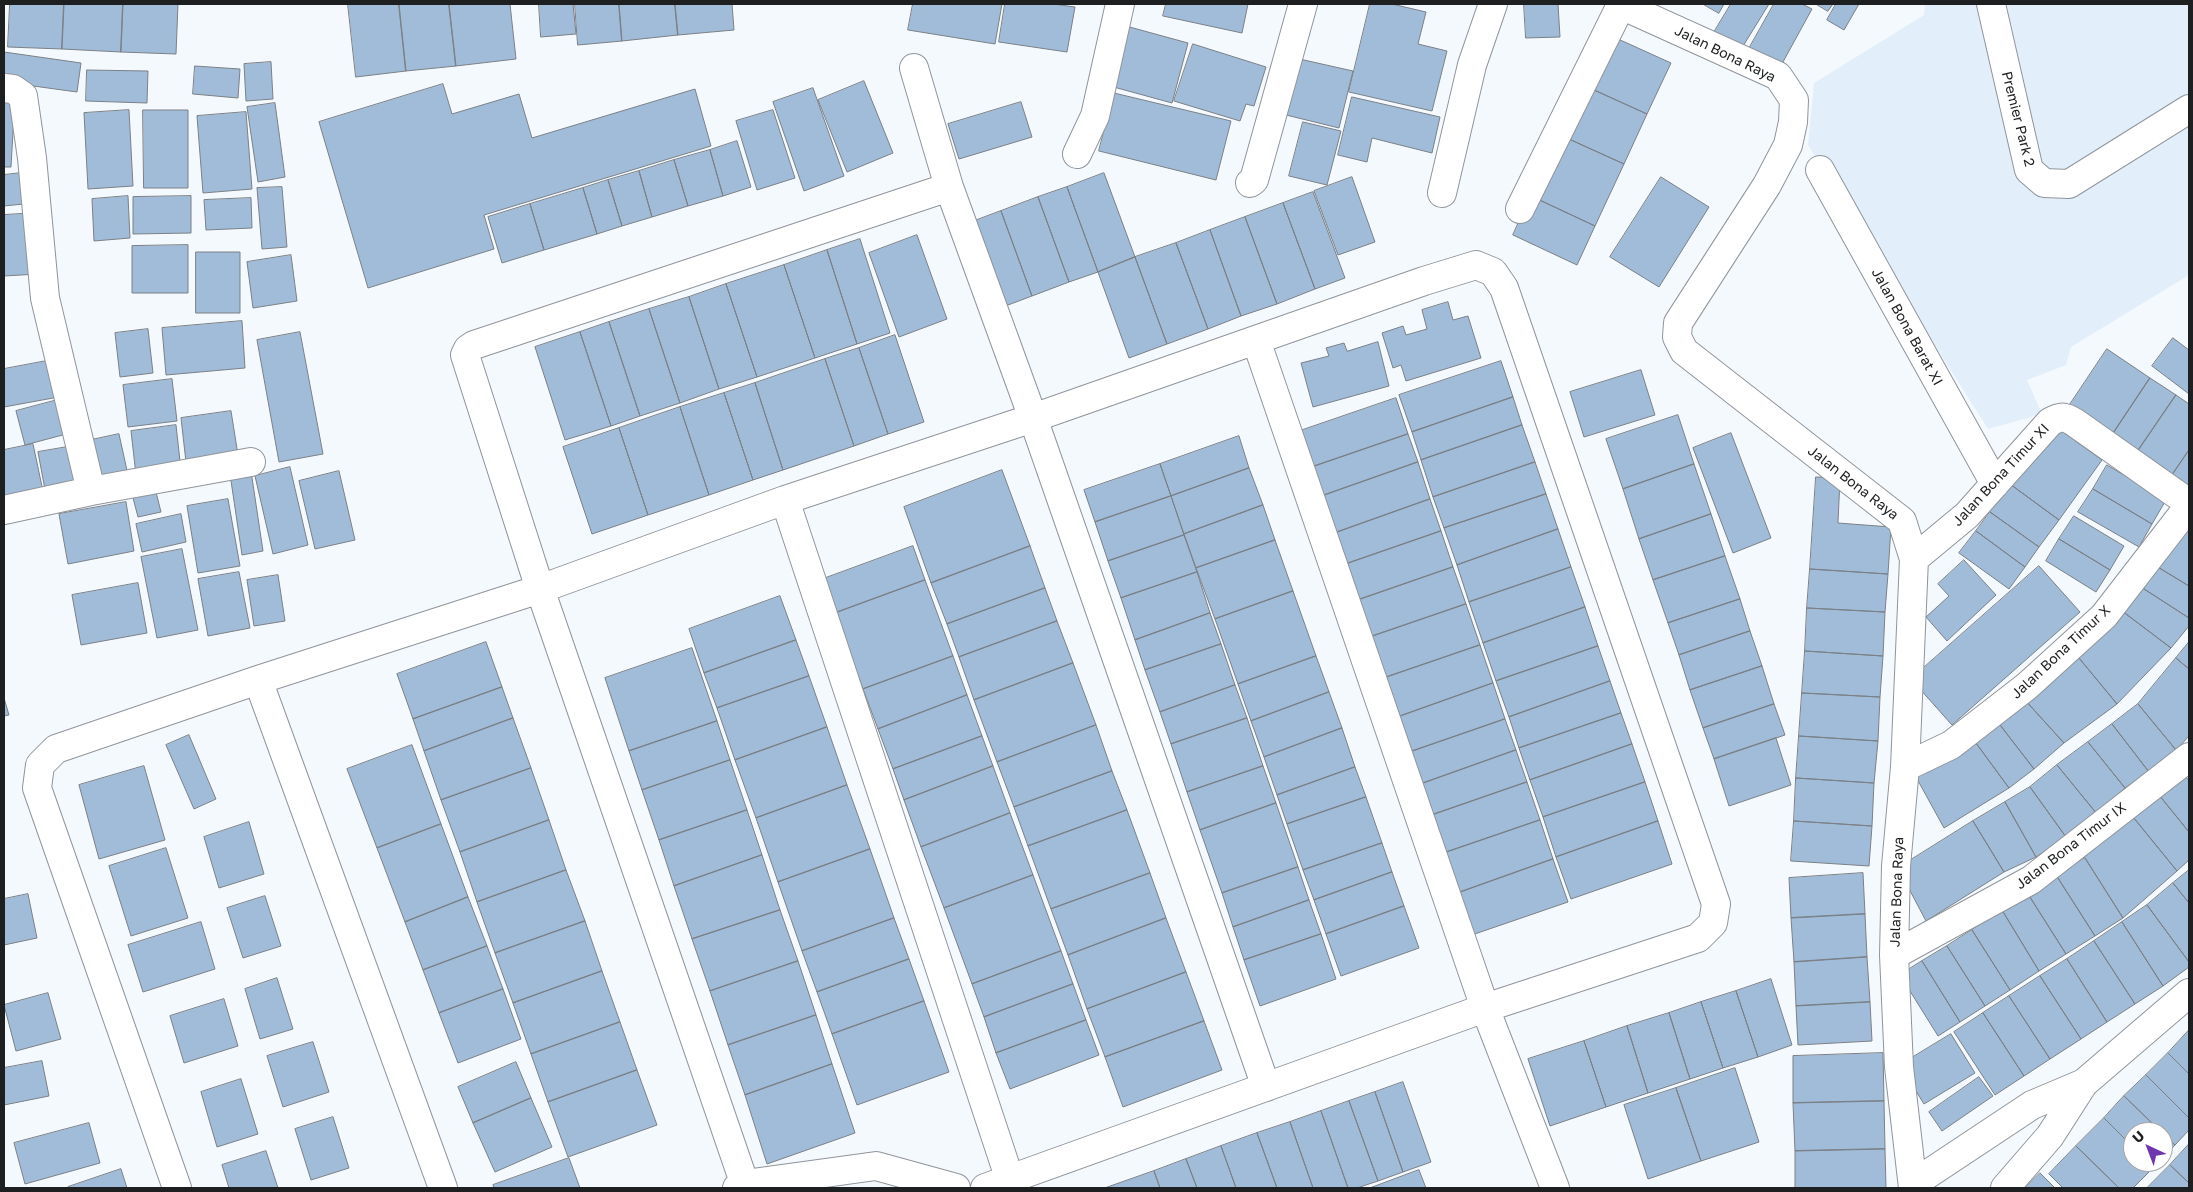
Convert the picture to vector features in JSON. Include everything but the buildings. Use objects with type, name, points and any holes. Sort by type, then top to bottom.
[{"type":"street","points":[[1077,154],[1095,116],[1120,4]]},
{"type":"street","points":[[1250,183],[1254,180],[1302,4]]},
{"type":"street","points":[[1442,193],[1472,65],[1493,4]]},
{"type":"street","points":[[1520,209],[1620,4]]},
{"type":"street","name":"Jalan Bona Raya","points":[[1620,4],[1778,76],[1794,100],[1793,122],[1788,145],[1768,185],[1678,322],[1677,337],[1684,351],[1902,521],[1914,559],[1905,767],[1896,866],[1894,955],[1899,1067],[1913,1186]]},
{"type":"street","name":"Premier Park 2","points":[[1990,4],[2029,170],[2044,183],[2068,184],[2189,109]]},
{"type":"street","points":[[914,68],[949,187],[1033,418],[1266,1087]]},
{"type":"street","points":[[4,88],[13,89],[23,96],[32,158],[45,298],[91,491]]},
{"type":"street","name":"Jalan Bona Barat XI","points":[[1820,170],[1995,484]]},
{"type":"street","points":[[949,187],[483,342],[468,349],[465,354],[540,589],[743,1187],[876,1166],[956,1188]]},
{"type":"street","points":[[177,1188],[37,788],[40,765],[56,749],[258,680],[540,589],[785,500],[1033,418],[1476,265],[1492,272],[1504,288],[1713,894],[1716,904],[1714,923],[1698,938],[1485,1008],[998,1184],[785,500]]},
{"type":"street","points":[[1256,340],[1485,1008],[1555,1188]]},
{"type":"street","name":"Jalan Bona Timur XI","points":[[1914,559],[1967,515],[2050,422],[2060,417],[2065,417],[2189,505]]},
{"type":"street","points":[[4,510],[91,491],[251,462]]},
{"type":"street","name":"Jalan Bona Timur X","points":[[1905,767],[1951,745],[2027,686],[2090,629],[2104,616],[2189,505]]},
{"type":"street","points":[[258,680],[443,1188]]},
{"type":"street","name":"Jalan Bona Timur IX","points":[[1894,955],[2031,880],[2189,757]]},
{"type":"street","points":[[1913,1186],[2032,1105],[2084,1082],[2189,993]]},
{"type":"street","points":[[2005,1188],[2050,1136],[2084,1082]]},
{"type":"shaded area","points":[[1925,4],[2189,4],[2189,275],[2071,347],[2066,365],[2027,380],[2042,414],[1988,429],[1808,145],[1814,83],[1924,15]]}]
